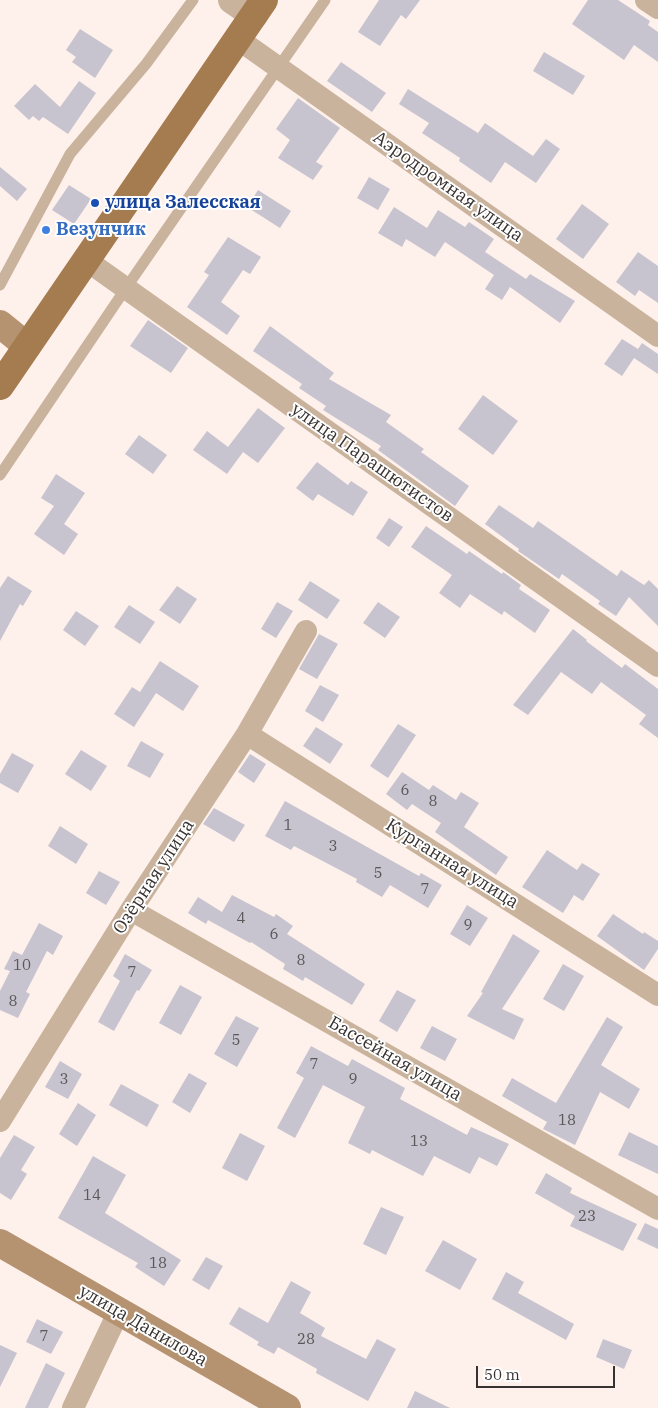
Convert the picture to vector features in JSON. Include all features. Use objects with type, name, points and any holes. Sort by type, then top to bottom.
[{"type":"main road","points":[[0,386],[238,39],[250,5]]},
{"type":"main road","points":[[0,324],[27,346]]},
{"type":"main road","name":"улица Данилова","points":[[0,1243],[118,1313],[287,1408]]},
{"type":"street","points":[[646,0],[658,8]]},
{"type":"street","name":"Аэродромная улица","points":[[238,39],[658,336]]},
{"type":"street","name":"улица Парашютистов","points":[[86,260],[658,666]]},
{"type":"street","name":"Озёрная улица","points":[[0,1121],[131,910],[247,734],[306,631]]},
{"type":"street","name":"Курганная улица","points":[[247,734],[658,995]]},
{"type":"street","name":"Бассейная улица","points":[[131,910],[658,1209]]},
{"type":"street","points":[[73,1408],[118,1313]]},
{"type":"lane","points":[[0,286],[70,154],[146,64],[193,0]]},
{"type":"lane","points":[[0,475],[126,288],[325,0]]},
{"type":"building","points":[[379,0],[420,0],[406,19],[401,15],[380,46],[358,32]]},
{"type":"building","points":[[588,0],[618,0],[650,21],[648,25],[658,32],[658,62],[634,45],[624,60],[572,24]]},
{"type":"building","points":[[80,29],[113,50],[95,78],[72,62],[76,57],[66,50]]},
{"type":"building","points":[[544,52],[585,76],[573,95],[533,71]]},
{"type":"building","points":[[341,62],[386,93],[372,112],[327,81]]},
{"type":"building","points":[[79,81],[96,93],[68,134],[43,117],[39,121],[33,116],[29,120],[14,106],[35,84],[60,107]]},
{"type":"building","points":[[408,89],[478,133],[485,123],[533,156],[546,139],[560,149],[536,183],[505,162],[491,183],[459,161],[460,158],[422,133],[429,123],[399,104]]},
{"type":"building","points":[[298,98],[340,128],[316,162],[323,166],[313,180],[278,158],[290,140],[276,129]]},
{"type":"building","points":[[0,167],[27,189],[17,201],[0,186]]},
{"type":"building","points":[[369,177],[390,189],[378,210],[357,198]]},
{"type":"building","points":[[69,185],[91,199],[74,224],[52,210]]},
{"type":"building","points":[[258,190],[291,211],[280,228],[247,207]]},
{"type":"building","points":[[582,204],[609,224],[583,259],[556,239]]},
{"type":"building","points":[[394,207],[427,228],[438,210],[465,227],[469,222],[494,239],[485,252],[526,279],[530,274],[575,301],[560,323],[510,287],[502,300],[485,289],[494,275],[445,242],[435,257],[406,239],[402,247],[378,233]]},
{"type":"building","points":[[228,237],[261,257],[250,274],[243,270],[221,302],[240,316],[227,335],[187,307],[209,275],[204,272]]},
{"type":"building","points":[[638,252],[658,266],[658,303],[639,290],[635,296],[616,282]]},
{"type":"building","points":[[148,320],[188,348],[171,373],[130,346]]},
{"type":"building","points":[[270,326],[334,373],[329,379],[391,415],[386,422],[424,449],[421,452],[469,486],[455,506],[378,450],[381,446],[323,410],[326,406],[299,388],[302,384],[253,351]]},
{"type":"building","points":[[622,339],[638,349],[642,343],[658,354],[658,374],[634,358],[622,376],[604,364]]},
{"type":"building","points":[[483,395],[518,421],[493,455],[458,429]]},
{"type":"building","points":[[258,408],[285,428],[258,463],[243,452],[227,474],[193,450],[207,431],[228,447]]},
{"type":"building","points":[[139,435],[167,455],[153,474],[125,454]]},
{"type":"building","points":[[317,462],[348,485],[351,481],[368,492],[353,516],[318,494],[313,501],[296,488]]},
{"type":"building","points":[[56,474],[85,493],[64,524],[78,534],[64,555],[34,534],[54,506],[41,498]]},
{"type":"building","points":[[499,505],[533,528],[538,521],[617,576],[621,570],[644,585],[649,580],[658,589],[658,626],[629,597],[616,616],[598,604],[600,601],[562,574],[559,579],[518,551],[519,549],[485,524]]},
{"type":"building","points":[[389,518],[403,527],[389,547],[376,538]]},
{"type":"building","points":[[426,526],[467,554],[469,551],[502,574],[503,572],[521,585],[519,589],[550,610],[535,633],[504,611],[502,615],[470,594],[460,608],[439,593],[452,575],[411,547]]},
{"type":"building","points":[[8,576],[32,591],[23,606],[20,604],[0,641],[0,588]]},
{"type":"building","points":[[310,581],[340,600],[327,619],[298,600]]},
{"type":"building","points":[[177,586],[197,599],[180,624],[159,610]]},
{"type":"building","points":[[277,602],[293,611],[276,638],[261,629]]},
{"type":"building","points":[[378,602],[400,617],[385,638],[363,623]]},
{"type":"building","points":[[129,605],[155,622],[140,644],[114,627]]},
{"type":"building","points":[[76,611],[99,626],[85,646],[63,630]]},
{"type":"building","points":[[573,629],[622,668],[625,664],[658,689],[658,738],[639,724],[646,715],[601,682],[592,694],[561,672],[528,715],[513,705]]},
{"type":"building","points":[[319,634],[338,644],[317,679],[299,669]]},
{"type":"building","points":[[160,661],[199,686],[183,711],[156,693],[134,727],[114,714],[132,687],[140,692]]},
{"type":"building","points":[[320,685],[339,695],[323,722],[305,711]]},
{"type":"building","points":[[398,724],[416,735],[388,778],[370,766]]},
{"type":"building","points":[[316,727],[343,744],[330,764],[303,746]]},
{"type":"building","points":[[141,741],[164,754],[150,778],[127,766]]},
{"type":"building","points":[[81,750],[107,766],[91,791],[65,774]]},
{"type":"building","points":[[12,753],[34,765],[18,793],[0,783],[0,774]]},
{"type":"building","points":[[250,754],[266,764],[254,783],[238,772]]},
{"type":"building","points":[[402,772],[429,790],[433,785],[456,800],[461,792],[479,803],[464,827],[508,857],[496,875],[435,832],[441,823],[412,804],[407,810],[386,794]]},
{"type":"building","points":[[285,801],[419,876],[421,873],[442,885],[428,908],[390,885],[382,897],[356,882],[357,879],[294,846],[291,850],[265,836]]},
{"type":"building","points":[[214,808],[245,825],[234,842],[203,824]]},
{"type":"building","points":[[60,826],[88,844],[76,864],[48,846]]},
{"type":"building","points":[[547,850],[577,870],[582,863],[600,874],[583,901],[574,895],[563,913],[522,887]]},
{"type":"building","points":[[99,871],[120,882],[106,905],[86,893]]},
{"type":"building","points":[[232,895],[274,917],[276,914],[293,926],[287,934],[365,984],[352,1005],[305,977],[303,981],[283,969],[285,964],[251,942],[208,920],[206,924],[188,913],[198,897],[222,912]]},
{"type":"building","points":[[467,905],[488,918],[470,946],[450,934]]},
{"type":"building","points":[[613,914],[643,934],[644,932],[658,941],[658,949],[644,970],[597,936]]},
{"type":"building","points":[[39,923],[63,936],[53,955],[47,951],[26,992],[30,994],[18,1018],[0,1010],[0,991],[10,971],[4,969],[13,951],[22,955]]},
{"type":"building","points":[[513,934],[540,951],[502,1009],[524,1019],[514,1040],[467,1016],[483,993],[481,992]]},
{"type":"building","points":[[125,954],[152,970],[139,991],[137,990],[114,1031],[98,1022],[120,981],[113,976]]},
{"type":"building","points":[[563,964],[584,976],[564,1011],[543,999]]},
{"type":"building","points":[[180,985],[202,997],[181,1035],[159,1023]]},
{"type":"building","points":[[397,990],[416,1000],[397,1032],[379,1021]]},
{"type":"building","points":[[236,1016],[259,1028],[237,1067],[214,1054]]},
{"type":"building","points":[[607,1017],[623,1027],[601,1065],[640,1089],[629,1109],[600,1092],[575,1145],[543,1129],[547,1122],[502,1096],[512,1078],[556,1103]]},
{"type":"building","points":[[432,1026],[457,1039],[445,1061],[420,1048]]},
{"type":"building","points":[[311,1046],[348,1066],[352,1059],[405,1088],[400,1099],[467,1135],[471,1127],[509,1144],[497,1166],[479,1157],[470,1174],[434,1156],[423,1176],[372,1150],[370,1154],[348,1143],[365,1107],[323,1085],[295,1138],[277,1128],[304,1078],[296,1073]]},
{"type":"building","points":[[60,1061],[82,1074],[68,1099],[45,1087]]},
{"type":"building","points":[[189,1073],[207,1083],[190,1113],[172,1102]]},
{"type":"building","points":[[121,1084],[159,1105],[147,1127],[109,1105]]},
{"type":"building","points":[[78,1103],[96,1115],[77,1146],[59,1134]]},
{"type":"building","points":[[629,1132],[658,1146],[658,1174],[618,1155]]},
{"type":"building","points":[[240,1133],[265,1146],[247,1181],[222,1168]]},
{"type":"building","points":[[14,1135],[35,1147],[21,1170],[27,1174],[11,1200],[0,1193],[0,1158]]},
{"type":"building","points":[[93,1156],[126,1175],[105,1213],[181,1260],[164,1286],[135,1267],[138,1263],[58,1218]]},
{"type":"building","points":[[546,1173],[572,1188],[570,1193],[637,1224],[623,1251],[570,1226],[575,1216],[535,1193]]},
{"type":"building","points":[[381,1207],[404,1217],[386,1255],[363,1244]]},
{"type":"building","points":[[645,1223],[658,1229],[658,1249],[637,1239]]},
{"type":"building","points":[[443,1240],[477,1259],[460,1290],[425,1271]]},
{"type":"building","points":[[206,1257],[223,1266],[209,1290],[192,1280]]},
{"type":"building","points":[[506,1272],[524,1282],[518,1293],[574,1324],[566,1340],[492,1299]]},
{"type":"building","points":[[291,1281],[311,1292],[300,1313],[325,1328],[321,1336],[366,1359],[377,1339],[396,1349],[368,1401],[316,1373],[317,1369],[278,1347],[274,1354],[257,1345],[259,1342],[229,1324],[239,1307],[268,1323]]},
{"type":"building","points":[[37,1319],[63,1332],[51,1354],[26,1342]]},
{"type":"building","points":[[603,1339],[632,1350],[624,1369],[596,1357]]},
{"type":"building","points":[[0,1345],[17,1353],[0,1387]]},
{"type":"building","points":[[46,1363],[65,1373],[48,1408],[25,1408]]},
{"type":"building","points":[[415,1391],[450,1408],[407,1408]]},
{"type":"place","name":"улица Залесская","points":[[95,203]]},
{"type":"place","name":"Везунчик","points":[[46,230]]}]
